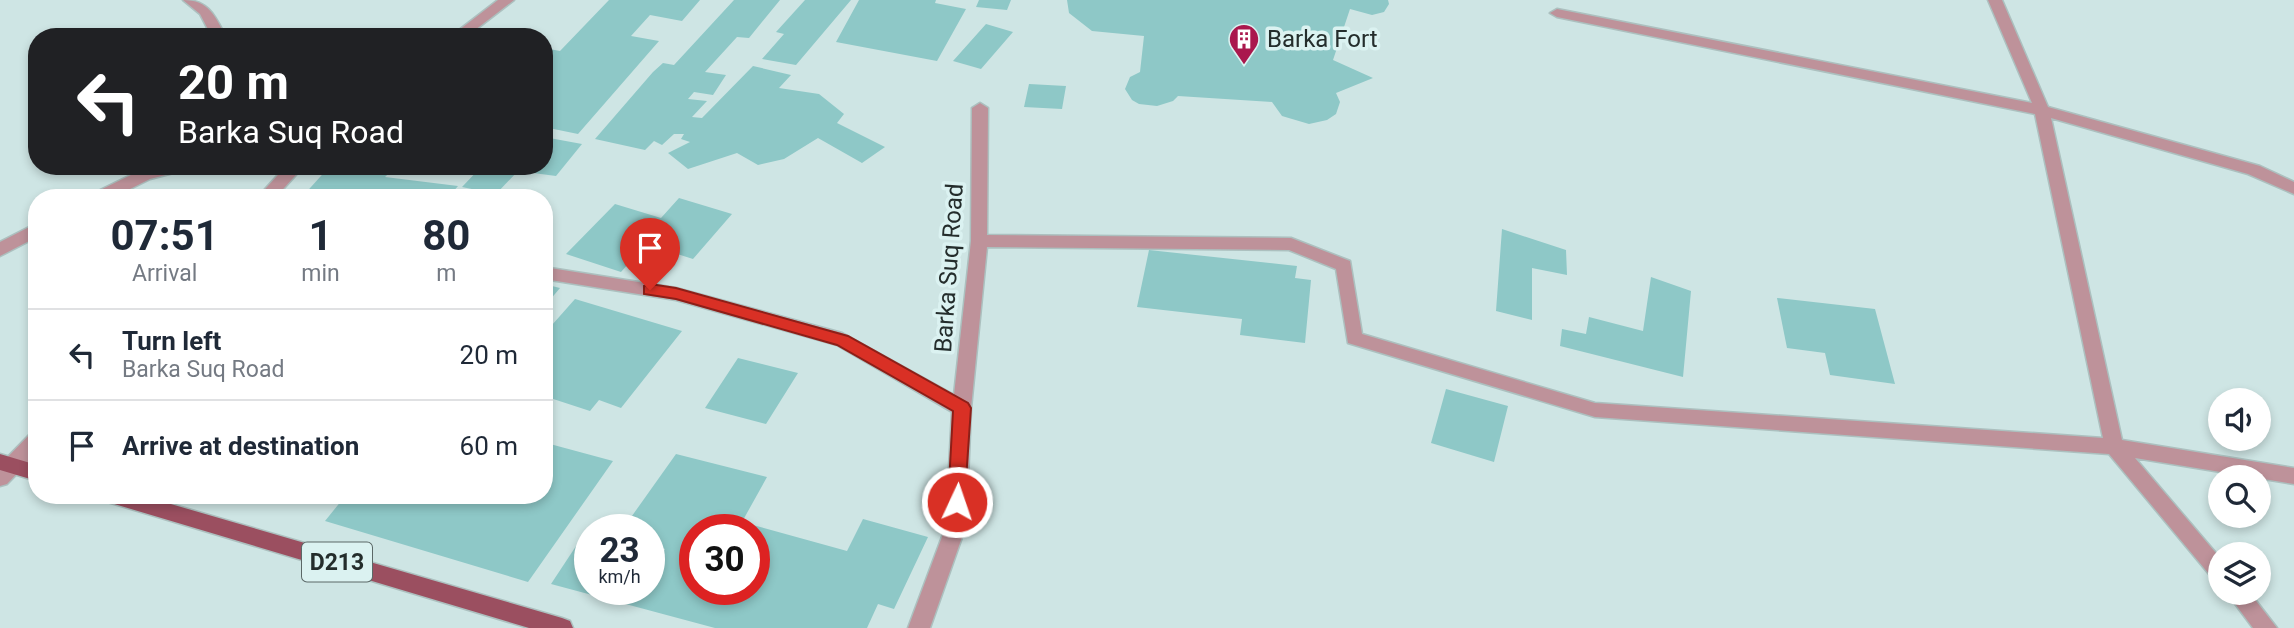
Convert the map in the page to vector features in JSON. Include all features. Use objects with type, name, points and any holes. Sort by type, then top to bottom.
[{"type":"main road","points":[[4,469],[28,472]]},
{"type":"main road","name":"D213","points":[[142,504],[562,628]]},
{"type":"street","points":[[190,0],[206,12],[214,28]]},
{"type":"street","points":[[469,28],[508,0]]},
{"type":"street","points":[[1996,0],[2042,110],[2114,447],[2208,559]]},
{"type":"street","points":[[1556,13],[2042,110],[2254,170],[2294,188]]},
{"type":"street","name":"Barka Suq Road","points":[[553,274],[676,294],[842,340],[962,408],[979,241],[980,108]]},
{"type":"street","points":[[116,189],[143,175]]},
{"type":"street","points":[[274,189],[287,175]]},
{"type":"street","points":[[0,250],[28,234]]},
{"type":"street","points":[[979,241],[1291,244],[1344,265],[1354,338],[1595,410],[2114,447],[2294,476]]},
{"type":"street","points":[[919,628],[956,526],[962,408]]},
{"type":"street","points":[[4,469],[28,448]]},
{"type":"street","points":[[2247,605],[2266,628]]},
{"type":"building","points":[[609,0],[700,0],[682,21],[650,15],[631,36],[659,41],[578,134],[553,129],[553,50],[560,51]]},
{"type":"building","points":[[734,0],[780,0],[749,38],[737,37],[705,72],[726,75],[713,95],[694,92],[688,99],[707,101],[692,117],[702,118],[753,66],[791,75],[779,88],[819,94],[844,114],[837,123],[885,147],[862,163],[818,138],[784,159],[758,165],[737,153],[688,169],[668,153],[690,142],[681,139],[684,134],[674,134],[662,145],[654,141],[645,150],[595,139],[653,72],[663,63],[674,65]]},
{"type":"building","points":[[805,0],[851,0],[796,65],[762,59],[784,34],[776,32]]},
{"type":"building","points":[[859,0],[936,0],[935,3],[966,9],[937,61],[836,42]]},
{"type":"building","points":[[979,0],[1011,0],[1007,10],[976,7]]},
{"type":"building","name":"Barka Fort","points":[[1067,0],[1388,0],[1389,4],[1384,12],[1372,15],[1350,9],[1333,60],[1373,78],[1336,93],[1340,102],[1336,114],[1327,120],[1309,124],[1282,116],[1272,102],[1178,96],[1173,101],[1157,106],[1139,104],[1132,100],[1125,89],[1130,77],[1140,72],[1144,36],[1092,31],[1069,13]]},
{"type":"building","points":[[986,24],[1013,32],[981,69],[953,61]]},
{"type":"building","points":[[1029,84],[1066,86],[1062,109],[1024,107]]},
{"type":"building","points":[[553,139],[582,144],[556,176],[548,175],[553,175]]},
{"type":"building","points":[[322,175],[387,175],[385,177],[458,186],[455,189],[309,189]]},
{"type":"building","points":[[473,175],[514,175],[501,189],[462,187]]},
{"type":"building","points":[[679,198],[732,214],[693,259],[646,244],[621,272],[566,254],[615,204],[661,218]]},
{"type":"building","points":[[1502,229],[1566,250],[1567,275],[1532,268],[1532,320],[1496,311]]},
{"type":"building","points":[[1149,250],[1297,266],[1295,278],[1311,280],[1305,343],[1240,335],[1242,319],[1137,307]]},
{"type":"building","points":[[1651,277],[1691,291],[1683,377],[1560,346],[1562,329],[1586,334],[1589,317],[1643,331]]},
{"type":"building","points":[[553,286],[560,288],[553,296]]},
{"type":"building","points":[[1777,298],[1875,309],[1895,384],[1830,375],[1825,353],[1787,348]]},
{"type":"building","points":[[575,299],[682,331],[621,408],[599,400],[590,411],[553,399],[553,324]]},
{"type":"building","points":[[738,358],[798,373],[766,424],[705,408]]},
{"type":"building","points":[[1446,389],[1508,406],[1494,462],[1431,443]]},
{"type":"building","points":[[553,445],[613,461],[528,582],[325,521],[339,504],[553,504]]},
{"type":"building","points":[[676,454],[767,477],[746,514],[679,514],[679,605],[770,605],[770,530],[847,551],[863,519],[928,537],[894,609],[878,604],[867,628],[715,628],[629,605],[665,605],[665,514],[633,514]]},
{"type":"building","points":[[574,549],[574,590],[551,584]]},
{"type":"place","name":"Barka Fort","points":[[1244,66]]},
{"type":"route","points":[[650,290],[676,294],[842,340],[962,408],[957,502]]}]
